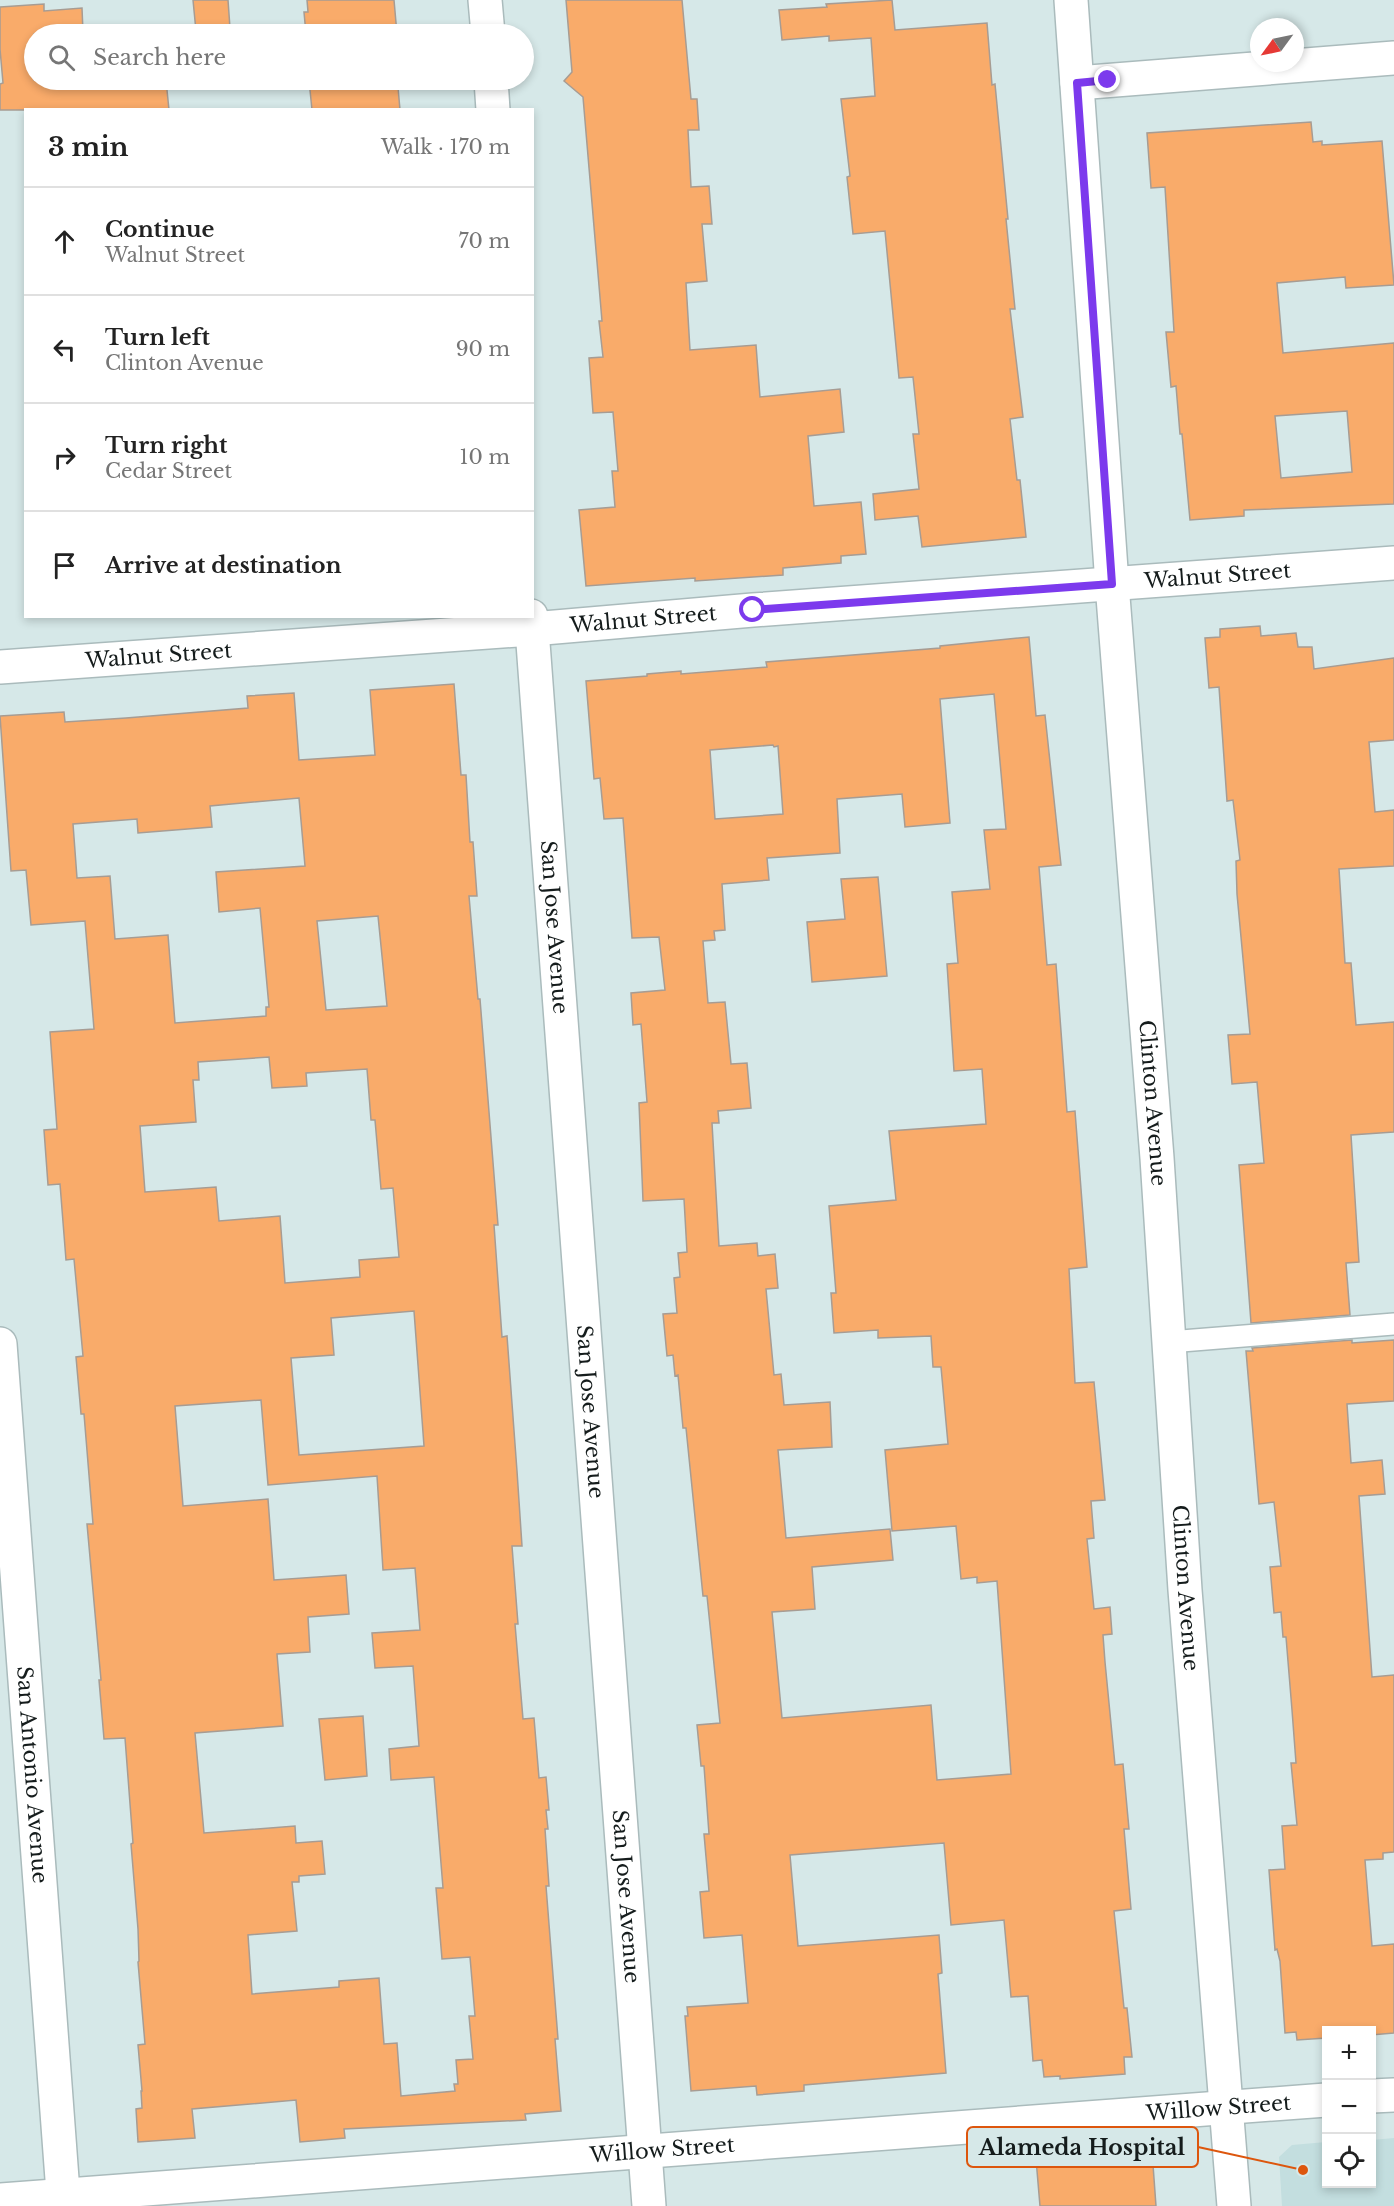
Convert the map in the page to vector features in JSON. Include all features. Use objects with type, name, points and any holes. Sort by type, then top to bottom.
[{"type":"street","points":[[485,0],[487,24]]},
{"type":"street","name":"Clinton Avenue","points":[[1071,0],[1112,584],[1157,1158],[1187,1614],[1234,2206]]},
{"type":"street","points":[[1077,83],[1394,58]]},
{"type":"street","points":[[492,90],[493,108]]},
{"type":"street","name":"Walnut Street","points":[[0,668],[532,623],[753,610],[1394,563]]},
{"type":"street","name":"San Jose Avenue","points":[[532,623],[649,2206]]},
{"type":"street","name":"San Antonio Avenue","points":[[0,1344],[64,2201]]},
{"type":"street","points":[[1376,2096],[1394,2095]]},
{"type":"street","name":"Willow Street","points":[[0,2200],[64,2201],[645,2150],[1322,2100]]},
{"type":"lane","points":[[1169,1342],[1394,1324]]},
{"type":"shaded area","points":[[1394,2138],[1394,2206],[1282,2206],[1279,2157],[1292,2145],[1322,2142],[1322,2188],[1376,2188],[1376,2140]]},
{"type":"building","points":[[193,0],[228,0],[230,24],[195,24]]},
{"type":"building","points":[[307,0],[394,0],[396,24],[305,24],[304,12],[308,12]]},
{"type":"building","points":[[566,0],[682,0],[691,99],[697,99],[699,130],[688,130],[691,187],[709,186],[712,224],[702,224],[707,281],[686,283],[690,350],[756,345],[760,397],[840,389],[844,432],[808,436],[814,506],[861,502],[866,554],[841,556],[841,563],[783,568],[783,575],[695,581],[695,578],[586,586],[579,510],[615,507],[612,471],[618,471],[613,412],[593,413],[589,358],[603,357],[599,321],[602,321],[583,97],[564,81],[572,72]]},
{"type":"building","points":[[892,0],[895,30],[987,23],[1008,219],[1006,219],[1015,309],[1010,309],[1023,417],[1010,419],[1026,537],[922,547],[918,516],[875,520],[873,494],[919,489],[913,434],[919,434],[913,377],[899,378],[885,231],[853,234],[847,177],[850,176],[841,99],[875,96],[871,38],[829,41],[829,36],[782,40],[779,10],[827,7],[826,4]]},
{"type":"building","points":[[44,4],[44,11],[82,8],[83,24],[24,24],[24,90],[167,90],[169,108],[0,110],[0,84],[3,83],[0,7]]},
{"type":"building","points":[[310,90],[398,90],[400,108],[312,108]]},
{"type":"building","points":[[1311,122],[1313,142],[1322,141],[1322,145],[1382,141],[1394,285],[1346,288],[1345,277],[1277,283],[1283,353],[1394,343],[1394,504],[1244,510],[1244,516],[1190,520],[1176,386],[1171,387],[1166,332],[1174,332],[1165,187],[1151,188],[1147,133]],"holes":[[[1347,411],[1352,472],[1281,478],[1275,416]]]},
{"type":"building","points":[[1260,626],[1261,636],[1296,633],[1298,647],[1312,647],[1314,669],[1394,658],[1394,740],[1369,742],[1375,812],[1394,810],[1394,866],[1339,869],[1345,963],[1351,963],[1356,1025],[1394,1022],[1394,1132],[1351,1135],[1359,1262],[1346,1263],[1350,1315],[1251,1323],[1239,1165],[1264,1163],[1257,1082],[1232,1084],[1228,1035],[1250,1034],[1237,894],[1236,861],[1240,860],[1233,800],[1227,801],[1219,687],[1209,688],[1205,638],[1220,637],[1220,629]]},
{"type":"building","points":[[1029,637],[1036,716],[1045,715],[1061,865],[1039,867],[1047,965],[1056,964],[1067,1112],[1075,1111],[1087,1267],[1069,1269],[1075,1383],[1094,1382],[1105,1500],[1091,1501],[1094,1538],[1087,1539],[1094,1609],[1110,1607],[1112,1634],[1103,1635],[1115,1765],[1123,1764],[1129,1829],[1124,1829],[1131,1909],[1114,1911],[1124,2008],[1127,2008],[1132,2057],[1124,2057],[1125,2074],[1060,2079],[1060,2076],[1044,2077],[1042,2060],[1033,2061],[1028,1996],[1011,1997],[1004,1920],[951,1925],[944,1843],[790,1855],[798,1946],[939,1935],[942,1973],[938,1974],[946,2073],[804,2085],[804,2091],[757,2095],[756,2086],[691,2091],[685,2016],[688,2016],[687,2007],[748,2003],[742,1935],[704,1938],[700,1892],[709,1891],[704,1834],[709,1834],[704,1766],[701,1766],[697,1725],[720,1723],[707,1596],[703,1596],[686,1428],[683,1428],[678,1375],[675,1376],[673,1355],[667,1356],[663,1314],[677,1313],[674,1278],[680,1277],[678,1253],[687,1252],[684,1199],[643,1201],[639,1103],[647,1102],[641,1024],[633,1025],[631,993],[665,990],[659,937],[632,938],[623,818],[604,819],[600,778],[594,779],[586,681],[681,671],[681,674],[767,667],[766,662],[940,648],[940,646]],"holes":[[[994,694],[1006,829],[984,830],[990,889],[952,892],[958,963],[947,964],[954,1071],[982,1069],[986,1124],[889,1131],[896,1200],[829,1206],[836,1293],[831,1293],[834,1333],[878,1330],[878,1338],[931,1336],[933,1367],[941,1367],[948,1444],[885,1450],[892,1531],[956,1526],[961,1579],[977,1577],[977,1583],[997,1581],[1011,1774],[937,1780],[931,1705],[782,1718],[772,1612],[815,1609],[812,1567],[893,1560],[890,1529],[786,1538],[778,1450],[832,1447],[830,1402],[784,1405],[781,1374],[774,1375],[766,1289],[778,1288],[775,1254],[758,1256],[757,1243],[719,1246],[712,1123],[719,1123],[718,1111],[751,1108],[747,1063],[731,1064],[725,1002],[708,1003],[703,941],[715,940],[714,931],[725,930],[722,884],[769,880],[767,858],[840,853],[837,799],[902,794],[905,827],[950,823],[940,699]],[[778,746],[783,814],[715,819],[710,750]]]},
{"type":"building","points":[[454,684],[461,775],[466,775],[470,842],[473,842],[477,896],[469,896],[478,999],[480,999],[498,1225],[494,1225],[502,1337],[507,1336],[522,1546],[512,1546],[518,1624],[515,1624],[523,1719],[534,1718],[539,1778],[546,1777],[549,1810],[546,1810],[548,1829],[545,1829],[549,1886],[546,1886],[561,2111],[525,2114],[526,2120],[344,2129],[345,2138],[300,2142],[296,2100],[192,2109],[195,2138],[138,2142],[136,2109],[142,2108],[142,2091],[138,2045],[145,2044],[125,1738],[104,1739],[87,1524],[93,1524],[84,1414],[81,1414],[76,1357],[83,1356],[74,1259],[66,1260],[60,1184],[48,1185],[44,1130],[57,1129],[50,1032],[94,1029],[85,921],[31,925],[26,870],[11,871],[0,716],[64,712],[65,722],[126,718],[248,708],[247,696],[294,693],[299,760],[375,755],[370,690]],"holes":[[[299,798],[305,866],[216,872],[219,912],[260,908],[269,1007],[266,1007],[266,1016],[175,1023],[168,935],[115,939],[110,876],[77,878],[73,824],[137,819],[138,833],[212,827],[210,806]],[[378,916],[387,1006],[326,1010],[317,921]],[[269,1057],[272,1088],[307,1086],[306,1073],[367,1069],[371,1120],[375,1120],[381,1189],[393,1188],[399,1257],[359,1260],[360,1277],[285,1283],[280,1216],[219,1221],[216,1187],[145,1192],[140,1126],[196,1122],[193,1080],[199,1080],[198,1062]],[[414,1311],[424,1446],[299,1455],[291,1358],[334,1355],[331,1318]],[[261,1400],[268,1485],[377,1476],[383,1570],[415,1568],[420,1630],[372,1633],[375,1668],[413,1666],[419,1746],[389,1749],[391,1780],[434,1777],[443,1888],[436,1888],[442,1959],[470,1957],[475,2016],[469,2016],[473,2059],[456,2060],[458,2084],[454,2084],[455,2091],[401,2096],[397,2043],[384,2044],[379,1978],[339,1981],[339,1987],[252,1994],[248,1935],[297,1931],[292,1882],[299,1882],[299,1876],[325,1874],[322,1841],[296,1843],[295,1826],[204,1833],[195,1733],[283,1726],[277,1654],[310,1652],[308,1617],[349,1614],[346,1575],[274,1580],[268,1499],[183,1506],[175,1406]]]},
{"type":"building","points":[[878,877],[887,976],[812,982],[807,922],[845,919],[841,879]]},
{"type":"building","points":[[1352,1340],[1352,1343],[1394,1340],[1394,1401],[1347,1404],[1351,1463],[1382,1460],[1385,1494],[1359,1496],[1372,1677],[1394,1675],[1394,1852],[1383,1853],[1383,1859],[1365,1860],[1372,1946],[1394,1944],[1394,2033],[1376,2035],[1376,2026],[1322,2026],[1322,2038],[1297,2040],[1296,2032],[1285,2033],[1280,1961],[1277,1949],[1275,1950],[1269,1870],[1285,1869],[1282,1826],[1297,1825],[1291,1763],[1296,1763],[1286,1637],[1283,1637],[1281,1612],[1274,1613],[1270,1567],[1281,1566],[1274,1502],[1259,1504],[1246,1351],[1253,1351],[1252,1348]]},
{"type":"building","points":[[363,1716],[367,1776],[325,1780],[319,1719]]},
{"type":"building","points":[[1152,2151],[1156,2206],[1040,2206],[1036,2159]]},
{"type":"place","name":"Alameda Hospital","points":[[1303,2170]]},
{"type":"route","points":[[753,610],[1112,584],[1077,83],[1108,80]]}]
